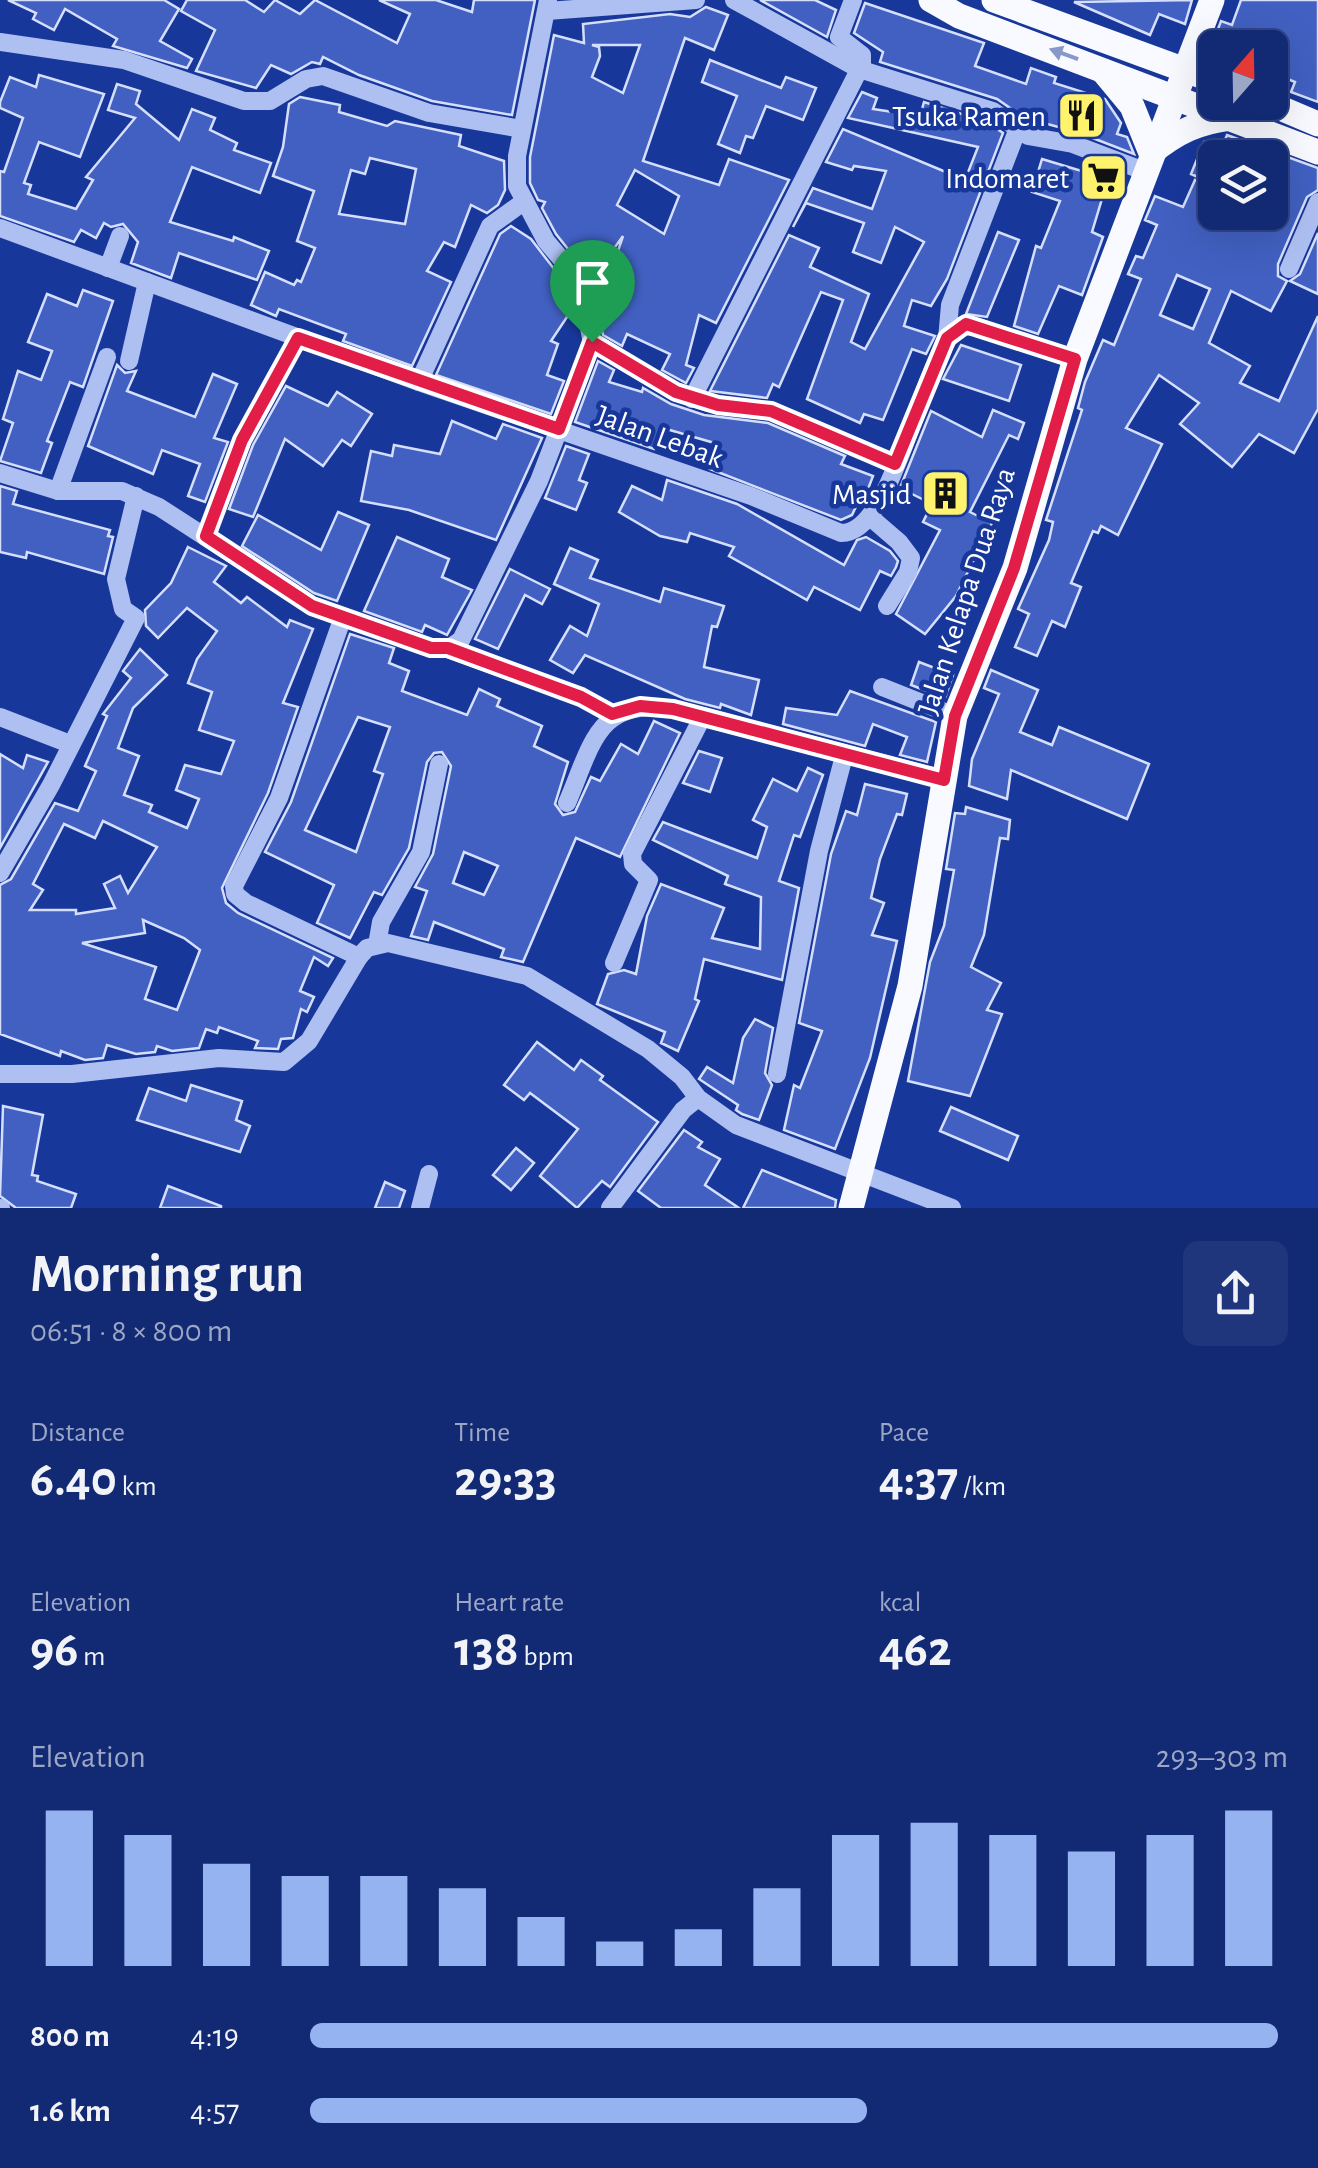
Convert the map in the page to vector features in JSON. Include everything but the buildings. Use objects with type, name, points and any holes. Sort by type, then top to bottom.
[{"type":"main road","points":[[932,0],[959,16],[1198,102]]},
{"type":"main road","points":[[994,0],[1198,74]]},
{"type":"main road","name":"Jalan Kelapa Dua Raya","points":[[851,1208],[908,998],[955,716],[1014,568],[1075,359],[1212,0]]},
{"type":"main road","points":[[1100,67],[1132,106],[1148,162]]},
{"type":"main road","points":[[1288,111],[1318,124]]},
{"type":"main road","points":[[1148,162],[1176,133],[1212,120]]},
{"type":"main road","points":[[1243,120],[1318,152]]},
{"type":"street","points":[[448,648],[467,630],[533,495],[592,342],[580,281],[522,203],[516,170],[547,5],[696,0]]},
{"type":"street","points":[[734,0],[859,70],[992,111],[1017,131],[1148,162]]},
{"type":"street","points":[[692,398],[859,70],[862,56],[838,37],[853,0]]},
{"type":"street","points":[[0,42],[124,60],[244,101],[270,102],[306,80],[323,76],[428,113],[522,129]]},
{"type":"street","points":[[887,606],[908,572],[911,558],[900,542],[870,517],[947,338],[950,305],[1017,131]]},
{"type":"street","points":[[1290,269],[1318,202]]},
{"type":"street","points":[[418,382],[490,226],[522,203]]},
{"type":"street","name":"Jalan Lebak","points":[[0,228],[841,533],[849,534],[870,517]]},
{"type":"street","points":[[108,268],[120,236]]},
{"type":"street","points":[[129,360],[147,282]]},
{"type":"street","points":[[947,338],[966,324],[1075,359]]},
{"type":"street","points":[[206,536],[242,440],[298,338]]},
{"type":"street","points":[[592,342],[656,384],[692,398],[771,411],[895,464]]},
{"type":"street","points":[[58,491],[108,357]]},
{"type":"street","points":[[0,473],[58,491],[113,490],[136,496],[206,536],[297,598],[431,648],[448,648],[581,697],[612,714],[654,706],[944,780]]},
{"type":"street","points":[[0,872],[136,618],[123,608],[116,579],[136,496]]},
{"type":"street","points":[[343,617],[279,798],[234,886],[235,894],[246,903],[358,957]]},
{"type":"street","points":[[882,687],[955,716]]},
{"type":"street","points":[[567,803],[596,736],[612,714]]},
{"type":"street","points":[[614,963],[649,880],[633,864],[632,854],[703,716]]},
{"type":"street","points":[[0,717],[70,744]]},
{"type":"street","points":[[777,1074],[819,851],[844,756]]},
{"type":"street","points":[[377,944],[380,922],[421,852],[439,764]]},
{"type":"street","points":[[0,1074],[72,1074],[218,1058],[284,1062],[309,1041],[358,957],[377,944],[494,965],[545,984],[648,1049],[682,1077],[698,1098],[760,1136],[952,1208]]},
{"type":"street","points":[[610,1208],[683,1110],[698,1098]]},
{"type":"street","points":[[420,1208],[429,1174]]},
{"type":"place","name":"Tsuka Ramen","points":[[1081,116]]},
{"type":"place","name":"Indomaret","points":[[1104,178]]},
{"type":"place","name":"Masjid","points":[[946,494]]},
{"type":"route","points":[[959,326],[978,327],[1075,359],[1014,568],[968,675],[955,716],[944,780],[673,709],[640,706],[612,714],[581,697],[448,648],[431,648],[312,606],[206,536],[242,440],[298,338],[559,429],[592,342],[656,384],[718,405],[771,411],[895,464],[934,366],[947,338],[959,326]]}]
